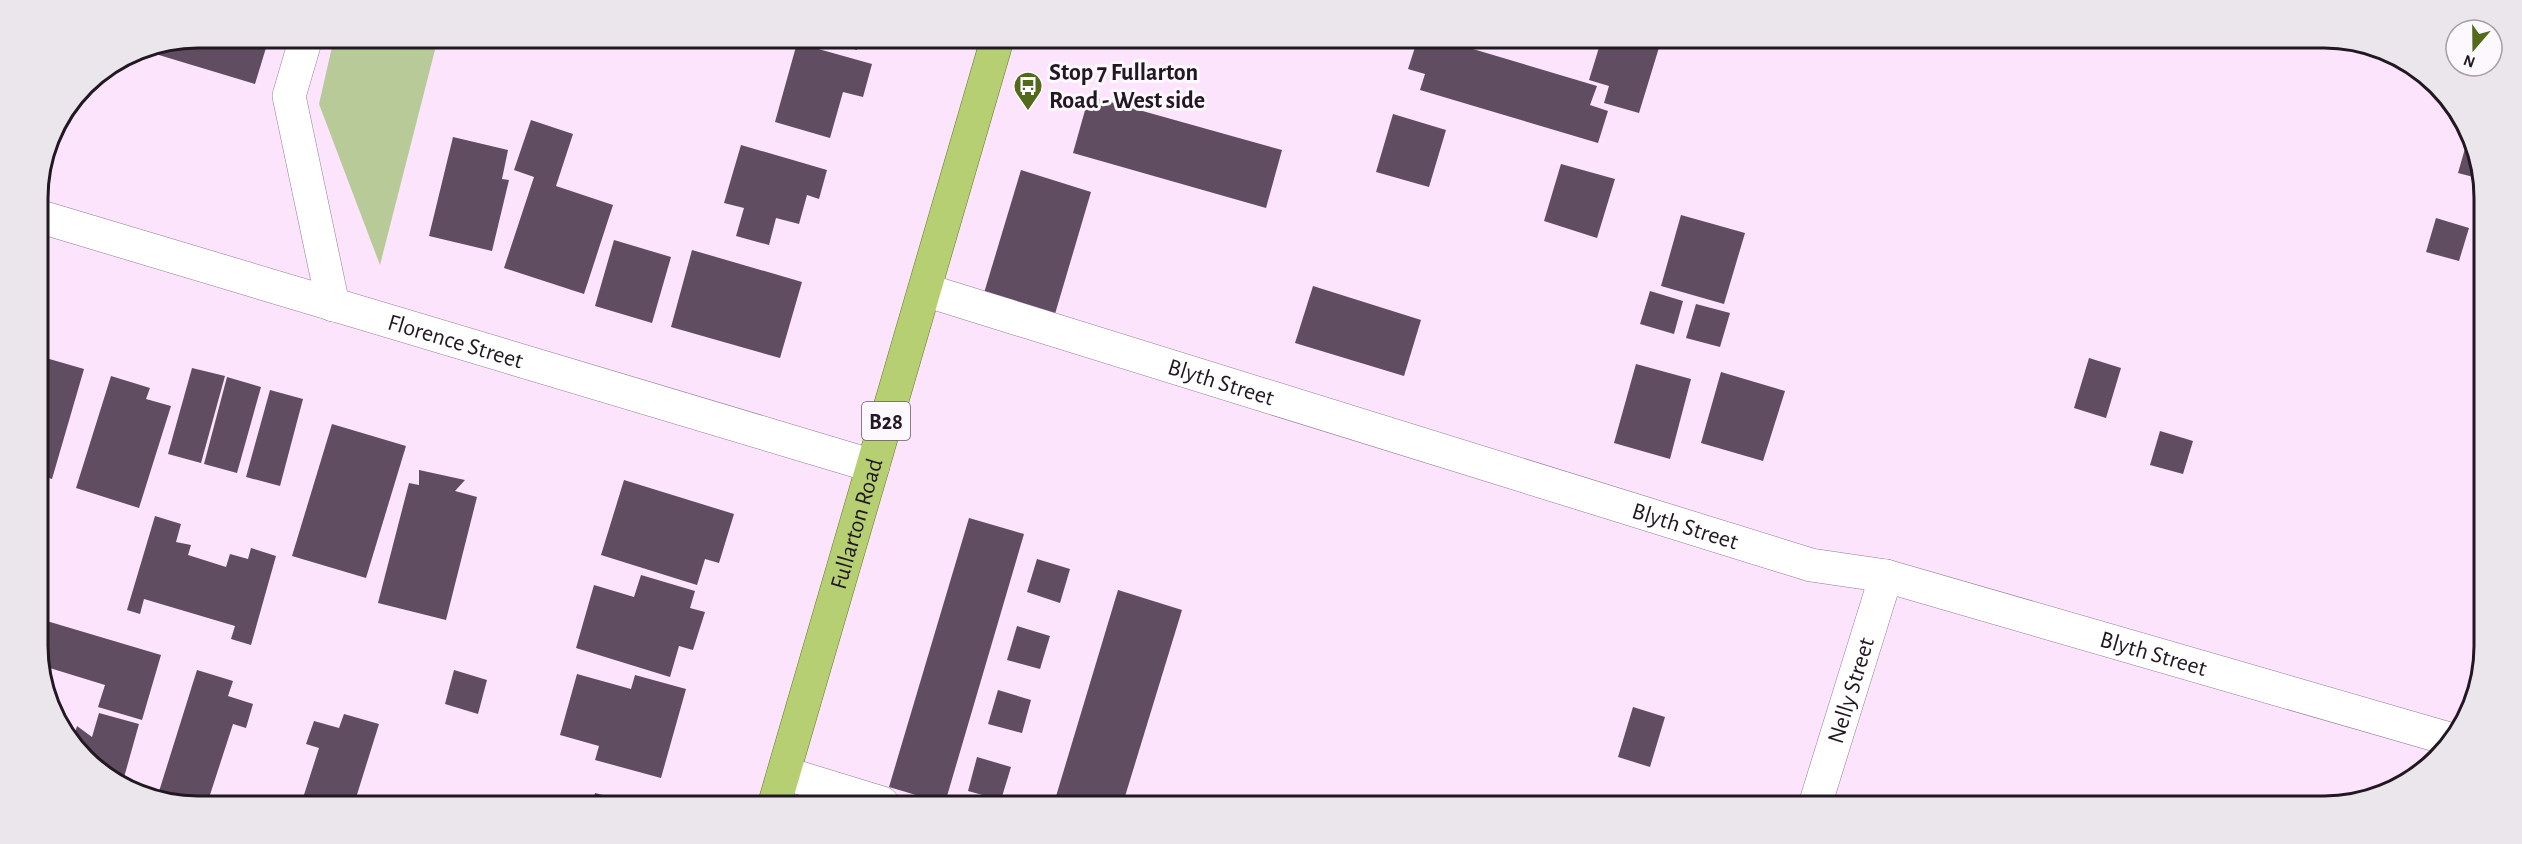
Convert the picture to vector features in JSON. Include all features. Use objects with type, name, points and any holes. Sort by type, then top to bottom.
[{"type":"main road","name":"Fullarton Road","points":[[780,788],[995,48]]},
{"type":"street","points":[[303,48],[289,96],[333,305]]},
{"type":"street","name":"Florence Street","points":[[48,219],[873,466]]},
{"type":"street","name":"Blyth Street","points":[[925,290],[1811,565],[1886,576],[2443,737]]},
{"type":"street","name":"Nelly Street","points":[[1818,796],[1886,576]]},
{"type":"street","points":[[780,788],[834,796]]},
{"type":"green space","points":[[332,48],[435,48],[380,265],[319,104]]},
{"type":"building","points":[[188,48],[266,48],[255,84],[156,54]]},
{"type":"building","points":[[796,48],[815,48],[872,64],[863,97],[843,92],[830,138],[775,122]]},
{"type":"building","points":[[1415,48],[1469,48],[1597,86],[1590,105],[1608,111],[1598,143],[1420,90],[1425,74],[1408,69]]},
{"type":"building","points":[[1599,48],[1659,48],[1639,113],[1604,103],[1609,86],[1589,80]]},
{"type":"building","points":[[1089,96],[1282,150],[1266,208],[1073,153]]},
{"type":"building","points":[[1393,114],[1446,130],[1429,187],[1376,172]]},
{"type":"building","points":[[531,120],[573,134],[556,186],[613,205],[584,294],[504,268],[534,177],[514,170]]},
{"type":"building","points":[[453,137],[508,150],[502,179],[509,180],[492,251],[429,236]]},
{"type":"building","points":[[741,145],[827,170],[819,199],[807,195],[799,224],[776,218],[769,245],[736,236],[744,208],[724,203]]},
{"type":"building","points":[[2465,148],[2472,177],[2458,173]]},
{"type":"building","points":[[1561,164],[1615,179],[1597,238],[1544,221]]},
{"type":"building","points":[[1021,170],[1091,192],[1055,314],[984,293]]},
{"type":"building","points":[[1681,215],[1745,233],[1724,304],[1661,286]]},
{"type":"building","points":[[2436,218],[2469,228],[2459,261],[2426,252]]},
{"type":"building","points":[[614,240],[671,257],[652,323],[595,306]]},
{"type":"building","points":[[692,250],[802,282],[780,358],[671,327]]},
{"type":"building","points":[[1313,286],[1421,320],[1404,376],[1295,343]]},
{"type":"building","points":[[1650,291],[1683,301],[1674,334],[1640,324]]},
{"type":"building","points":[[1696,304],[1730,313],[1720,347],[1686,338]]},
{"type":"building","points":[[2089,358],[2121,368],[2106,418],[2074,408]]},
{"type":"building","points":[[48,359],[84,369],[52,479],[48,478]]},
{"type":"building","points":[[1636,364],[1691,379],[1670,459],[1614,443]]},
{"type":"building","points":[[192,368],[225,376],[201,463],[168,454]]},
{"type":"building","points":[[1721,372],[1785,391],[1763,461],[1701,443]]},
{"type":"building","points":[[111,376],[150,388],[146,399],[171,406],[139,508],[76,488]]},
{"type":"building","points":[[227,377],[261,387],[237,473],[204,464]]},
{"type":"building","points":[[270,390],[303,399],[280,486],[246,477]]},
{"type":"building","points":[[332,424],[406,446],[366,578],[292,556]]},
{"type":"building","points":[[2160,431],[2193,441],[2183,474],[2150,465]]},
{"type":"building","points":[[419,470],[465,480],[455,491],[477,497],[446,620],[378,603],[409,483],[419,485]]},
{"type":"building","points":[[624,480],[734,514],[719,563],[705,559],[697,585],[601,555]]},
{"type":"building","points":[[155,516],[181,524],[176,542],[191,545],[188,555],[226,567],[230,554],[248,559],[251,548],[276,556],[251,645],[231,639],[235,626],[144,599],[140,614],[127,610]]},
{"type":"building","points":[[969,518],[1024,534],[947,796],[919,796],[889,787]]},
{"type":"building","points":[[1037,559],[1070,569],[1060,603],[1027,592]]},
{"type":"building","points":[[641,575],[695,591],[690,608],[705,612],[693,650],[679,646],[670,677],[576,648],[594,585],[634,597]]},
{"type":"building","points":[[1118,590],[1182,610],[1125,796],[1056,796]]},
{"type":"building","points":[[48,621],[161,655],[142,720],[98,707],[105,685],[50,668]]},
{"type":"building","points":[[1017,626],[1050,636],[1040,669],[1007,660]]},
{"type":"building","points":[[197,670],[233,681],[228,696],[253,704],[246,728],[233,724],[210,796],[178,795],[159,791]]},
{"type":"building","points":[[454,670],[487,680],[478,714],[445,704]]},
{"type":"building","points":[[577,674],[631,689],[635,675],[686,689],[661,778],[595,760],[599,746],[560,735]]},
{"type":"building","points":[[998,690],[1031,700],[1022,733],[988,724]]},
{"type":"building","points":[[1633,707],[1665,717],[1650,767],[1618,757]]},
{"type":"building","points":[[99,713],[139,724],[124,777],[99,759],[85,745],[75,732],[77,726],[92,737]]},
{"type":"building","points":[[344,714],[379,724],[357,796],[304,796],[319,748],[306,744],[314,721],[339,728]]},
{"type":"building","points":[[977,757],[1011,767],[1002,796],[986,796],[968,791]]},
{"type":"place","name":"Stop 7 Fullarton Road - West side","points":[[1028,112]]}]
